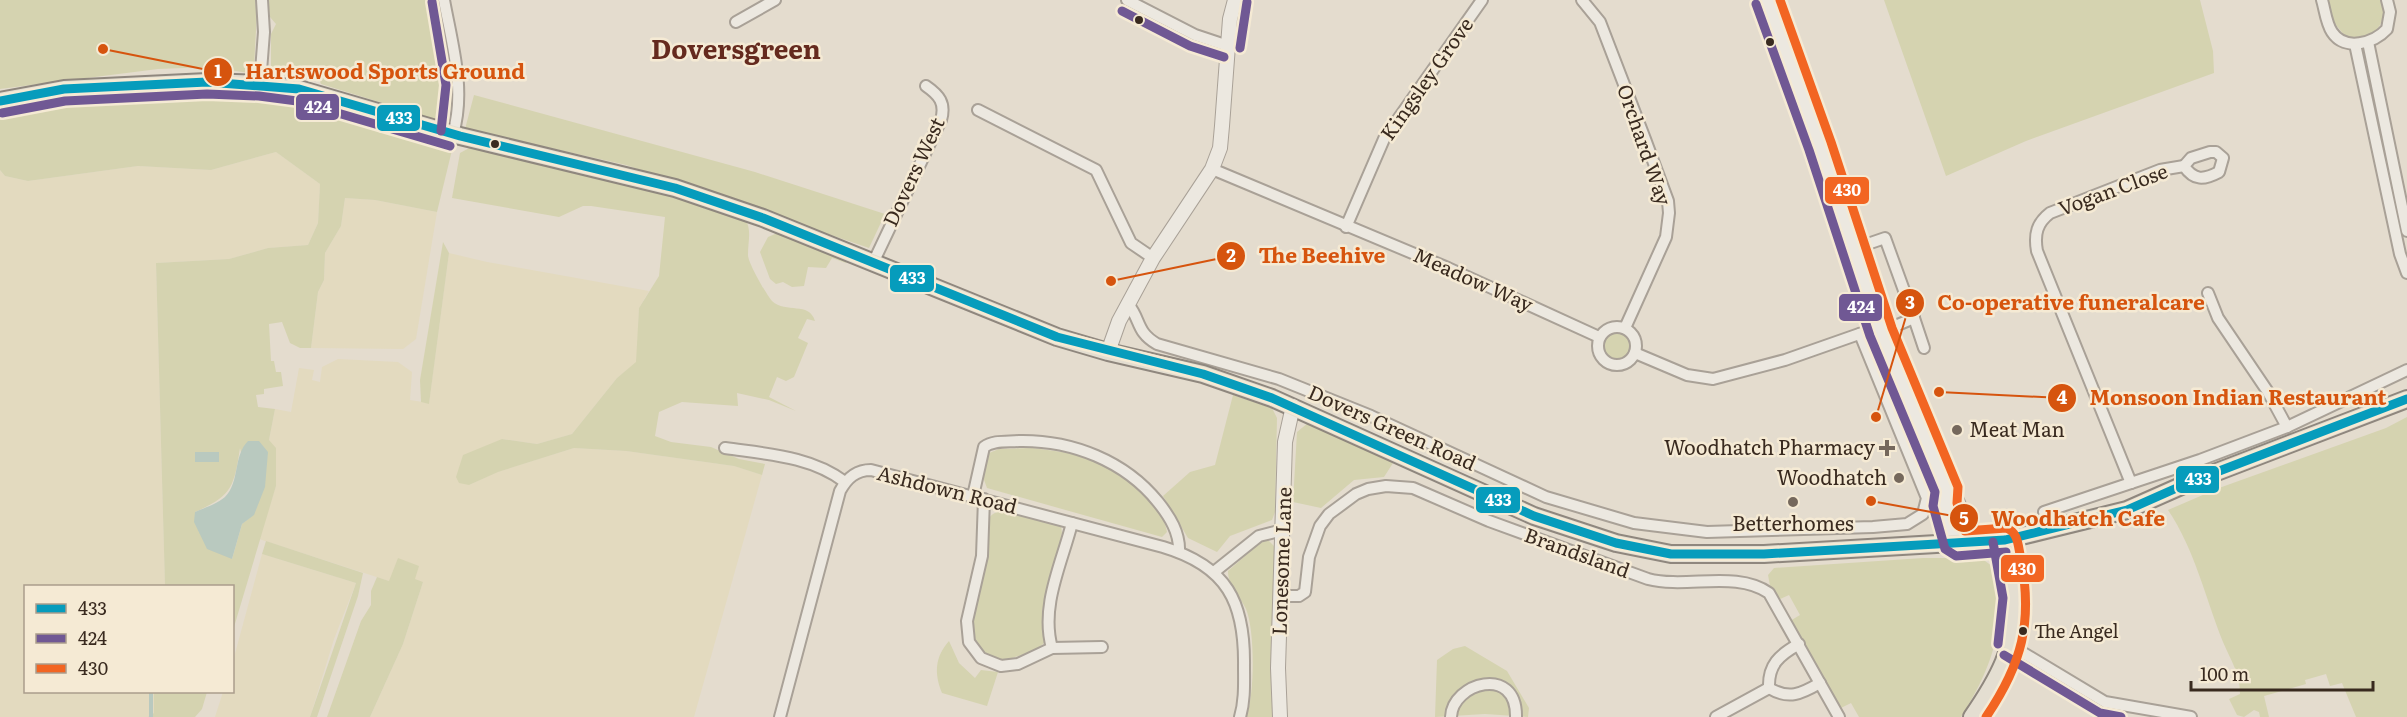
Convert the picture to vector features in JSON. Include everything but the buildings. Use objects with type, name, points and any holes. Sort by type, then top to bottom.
[{"type":"main road","name":"Dovers Green Road","points":[[0,101],[64,89],[207,82],[299,88],[453,134],[589,166],[709,198],[1027,326],[1108,352],[1203,374],[1293,406],[1534,516],[1616,543],[1671,554],[1697,556],[2005,540],[2127,510],[2188,483],[2407,399]]},
{"type":"main road","points":[[1972,717],[1992,688],[2005,663],[2010,645],[2015,598],[2005,540]]},
{"type":"street","points":[[260,84],[264,32],[262,0]]},
{"type":"street","points":[[444,0],[459,83],[460,105],[453,134]]},
{"type":"street","points":[[736,22],[775,0]]},
{"type":"street","points":[[1127,0],[1195,36],[1228,46]]},
{"type":"street","points":[[1108,352],[1128,304],[1153,258],[1212,169],[1220,148],[1228,46],[1235,0]]},
{"type":"street","name":"Kingsley Grove","points":[[1346,227],[1384,139],[1482,0]]},
{"type":"street","name":"Orchard Way","points":[[1582,0],[1600,22],[1668,201],[1666,237],[1625,328]]},
{"type":"street","points":[[1767,0],[1820,146],[1880,329],[1939,473],[1947,491],[1956,498],[1975,543]]},
{"type":"street","points":[[2322,0],[2331,31],[2336,37],[2355,44],[2368,42],[2387,29],[2390,12],[2387,0]]},
{"type":"street","points":[[2368,42],[2407,231]]},
{"type":"street","points":[[2355,44],[2400,254],[2407,273]]},
{"type":"street","name":"Dovers West","points":[[873,263],[941,120],[942,102],[938,95],[926,86]]},
{"type":"street","points":[[978,110],[1096,170],[1131,243],[1153,258]]},
{"type":"street","name":"Vogan Close","points":[[2131,483],[2037,251],[2035,235],[2040,222],[2050,213],[2160,170],[2184,166]]},
{"type":"street","name":"Meadow Way","points":[[1212,169],[1448,268],[1599,338]]},
{"type":"street","points":[[1853,249],[1886,238],[1924,348]]},
{"type":"street","points":[[2208,293],[2218,318],[2268,392],[2287,427]]},
{"type":"street","name":"Dovers Green Road","points":[[1128,304],[1135,313],[1138,327],[1145,337],[1157,344],[1279,379],[1371,416],[1546,497],[1634,523],[1707,532],[1907,524],[1923,514],[1927,498],[1919,479]]},
{"type":"street","points":[[1635,353],[1687,375],[1713,379],[1785,360],[1914,318]]},
{"type":"street","points":[[1610,327],[1625,328],[1635,338],[1635,353],[1627,362],[1609,364],[1600,356],[1599,338],[1610,327]]},
{"type":"street","points":[[1860,334],[1919,479],[1939,473]]},
{"type":"street","points":[[2044,512],[2287,427],[2407,370]]},
{"type":"street","points":[[1272,398],[1279,379]]},
{"type":"street","name":"Lonesome Lane","points":[[1280,717],[1280,596],[1286,442],[1293,406]]},
{"type":"street","points":[[973,496],[984,447],[990,443],[1028,441],[1070,447],[1113,464],[1148,489],[1175,527],[1179,552]]},
{"type":"street","points":[[725,448],[807,462],[830,470],[845,482],[835,509],[780,717]]},
{"type":"street","name":"Ashdown Road","points":[[845,482],[862,470],[871,470],[1179,552],[1214,572]]},
{"type":"street","name":"Brandsland","points":[[1280,596],[1299,596],[1305,592],[1313,540],[1329,514],[1368,489],[1400,485],[1413,488],[1488,521],[1648,579],[1674,584],[1736,581],[1760,586],[1769,592],[1839,717]]},
{"type":"street","points":[[1947,491],[1945,504],[1956,544]]},
{"type":"street","points":[[984,499],[982,556],[967,621],[969,642],[981,658],[1001,666],[1018,664],[1052,648],[1102,648]]},
{"type":"street","points":[[1052,648],[1048,621],[1049,604],[1072,523]]},
{"type":"street","points":[[1873,527],[1874,548]]},
{"type":"street","points":[[1240,717],[1244,703],[1242,624],[1229,590],[1214,572],[1259,536],[1283,530]]},
{"type":"street","points":[[1769,688],[1771,666],[1776,658],[1798,644]]},
{"type":"street","points":[[2010,645],[2105,702],[2191,717]]},
{"type":"street","points":[[1450,717],[1455,704],[1462,696],[1490,683],[1498,683],[1509,693],[1516,706],[1516,717]]},
{"type":"street","points":[[1769,688],[1786,696],[1796,696],[1820,683]]},
{"type":"street","points":[[1716,717],[1769,688]]},
{"type":"shaded area","points":[[0,0],[255,0],[257,12],[254,67],[249,73],[210,67],[158,69],[0,89]]},
{"type":"shaded area","points":[[268,0],[437,0],[453,85],[451,108],[442,118],[434,119],[321,84],[319,79],[303,79],[273,72],[271,34],[276,24],[270,17]]},
{"type":"shaded area","points":[[1884,0],[2200,0],[2213,51],[2214,73],[2026,141],[1946,176]]},
{"type":"shaded area","points":[[2327,0],[2383,0],[2383,18],[2376,31],[2370,35],[2354,38],[2345,36],[2331,19]]},
{"type":"shaded area","points":[[252,88],[393,122],[421,132],[442,142],[452,150],[437,212],[375,200],[345,198],[341,226],[325,253],[324,280],[318,292],[311,348],[300,348],[290,343],[282,322],[269,324],[271,361],[274,361],[276,372],[281,372],[283,386],[264,389],[264,394],[256,395],[258,407],[275,409],[269,440],[276,448],[276,486],[234,627],[234,585],[165,585],[156,263],[229,259],[268,248],[308,245],[318,223],[320,184],[276,152],[211,170],[138,166],[28,181],[5,176],[0,170],[0,110],[178,90]],"holes":[[[240,448],[254,514],[242,524],[232,559],[195,512],[217,501],[229,489],[236,472]]]},
{"type":"shaded area","points":[[474,95],[755,172],[885,214],[869,248],[626,165],[465,129]]},
{"type":"shaded area","points":[[471,147],[495,151],[495,154],[508,157],[509,153],[647,187],[745,218],[749,231],[749,259],[769,297],[778,305],[808,311],[815,321],[807,319],[798,338],[808,343],[794,377],[786,381],[777,377],[769,397],[796,411],[769,400],[737,393],[738,406],[682,402],[659,412],[655,436],[671,442],[711,447],[739,459],[765,464],[762,475],[734,466],[626,451],[574,448],[498,472],[469,485],[459,483],[456,477],[463,455],[502,439],[537,444],[572,434],[617,378],[636,362],[639,308],[659,276],[665,217],[583,206],[559,217],[452,198],[460,153]]},
{"type":"shaded area","points":[[276,152],[320,184],[318,223],[308,245],[268,248],[229,259],[156,263],[165,585],[24,585],[24,693],[154,693],[154,713],[148,717],[0,717],[0,170],[5,176],[28,181],[138,166],[211,170]]},
{"type":"shaded area","points":[[345,198],[375,200],[437,212],[416,339],[403,349],[311,348],[318,292],[324,280],[325,253],[341,226]]},
{"type":"shaded area","points":[[782,231],[850,256],[846,263],[832,258],[826,268],[808,267],[804,286],[792,287],[783,282],[776,284],[770,279],[760,252],[768,237]]},
{"type":"shaded area","points":[[443,242],[449,253],[429,404],[421,402],[420,380]]},
{"type":"shaded area","points":[[449,253],[649,291],[639,308],[637,362],[617,378],[572,434],[537,444],[502,439],[469,485],[497,472],[574,448],[626,451],[734,466],[762,475],[694,717],[370,717],[403,644],[423,582],[389,581],[259,539],[276,486],[269,440],[275,409],[291,412],[299,368],[314,370],[312,380],[320,382],[322,367],[338,359],[398,362],[412,372],[410,400],[429,403]]},
{"type":"shaded area","points":[[1617,332],[1627,336],[1631,346],[1627,356],[1617,360],[1607,356],[1603,346],[1607,336]]},
{"type":"shaded area","points":[[1233,395],[1272,408],[1277,418],[1275,512],[1272,520],[1230,536],[1217,552],[1188,538],[1163,496],[1190,472],[1215,465]]},
{"type":"shaded area","points":[[2407,417],[2407,717],[2356,717],[2342,683],[2330,686],[2326,674],[2305,680],[2306,684],[2264,696],[2269,717],[2260,717],[2259,712],[2254,710],[2244,717],[2237,715],[2229,699],[2240,694],[2237,673],[2223,642],[2193,557],[2168,510],[2219,488],[2386,428]]},
{"type":"shaded area","points":[[1308,423],[1393,463],[1384,477],[1354,480],[1321,508],[1293,502],[1297,432]]},
{"type":"shaded area","points":[[248,441],[259,441],[268,452],[265,487],[254,515],[242,524],[232,559],[207,549],[194,522],[195,512],[218,502],[230,491],[240,454]]},
{"type":"shaded area","points":[[1032,448],[1084,456],[1112,467],[1143,490],[1159,510],[1167,532],[1162,537],[987,488],[983,477],[989,453],[999,449]]},
{"type":"shaded area","points":[[195,452],[219,452],[219,462],[195,462]]},
{"type":"shaded area","points":[[1002,511],[1061,526],[1062,533],[1042,611],[1045,642],[1030,652],[1004,660],[990,656],[980,649],[974,639],[973,628],[985,567],[987,525],[992,515]]},
{"type":"shaded area","points":[[1268,540],[1277,549],[1271,678],[1273,717],[1246,717],[1252,679],[1251,632],[1246,609],[1232,586],[1228,571],[1262,541]]},
{"type":"shaded area","points":[[266,541],[363,573],[358,596],[317,717],[310,717],[356,583],[262,554]]},
{"type":"shaded area","points":[[262,554],[356,583],[334,639],[310,717],[215,717],[223,693],[234,693],[234,657]]},
{"type":"shaded area","points":[[398,558],[419,566],[415,579],[423,582],[403,644],[370,717],[327,717],[361,621],[371,605],[371,591],[377,577],[389,581]]},
{"type":"shaded area","points":[[1923,558],[1981,558],[1992,566],[1997,586],[1998,625],[1989,663],[1971,700],[1961,717],[1859,717],[1851,703],[1839,709],[1790,621],[1800,615],[1789,595],[1778,600],[1770,586],[1768,575],[1774,568]]},
{"type":"shaded area","points":[[949,641],[959,663],[975,678],[981,670],[998,672],[987,706],[942,693],[937,666],[941,653]]},
{"type":"shaded area","points":[[1465,646],[1507,671],[1529,708],[1528,717],[1485,714],[1435,717],[1437,660],[1453,649]]},
{"type":"shaded area","points":[[154,693],[207,693],[202,709],[195,717],[148,717],[154,713]]},
{"type":"waterway","points":[[151,693],[151,717]]},
{"type":"transit line","name":"430","points":[[1780,0],[1831,142],[1892,328],[1958,487],[1957,503],[1965,531],[2006,528],[2013,533],[2017,541],[2024,582],[2025,623],[2016,660],[1986,717]]},
{"type":"transit line","name":"424","points":[[432,2],[446,85],[441,131]]},
{"type":"transit line","name":"424","points":[[1240,48],[1247,2]]},
{"type":"transit line","name":"424","points":[[1756,4],[1809,150],[1870,336],[1935,492],[1933,506],[1945,549],[1956,556],[2006,552]]},
{"type":"transit line","name":"424","points":[[1122,11],[1190,46],[1224,57]]},
{"type":"transit line","name":"433","points":[[0,101],[64,89],[207,82],[299,89],[460,136],[675,188],[763,218],[1057,337],[1203,374],[1272,398],[1534,516],[1616,543],[1671,554],[1764,554],[2005,540],[2127,510],[2188,483],[2407,399]]},
{"type":"transit line","name":"424","points":[[2,113],[65,101],[207,94],[259,96],[297,101],[450,146]]},
{"type":"transit line","name":"424","points":[[1993,542],[2003,598],[1998,644]]},
{"type":"transit line","name":"424","points":[[2004,655],[2100,713],[2121,717]]},
{"type":"place","name":"Hartswood Sports Ground","points":[[103,49]]},
{"type":"place","name":"The Beehive","points":[[1111,281]]},
{"type":"place","name":"Monsoon Indian Restaurant","points":[[1939,392]]},
{"type":"place","name":"Co-operative funeralcare","points":[[1876,417]]},
{"type":"place","name":"Meat Man","points":[[1957,430]]},
{"type":"place","name":"Woodhatch Pharmacy","points":[[1887,448]]},
{"type":"place","name":"Woodhatch","points":[[1899,478]]},
{"type":"place","name":"Woodhatch Cafe","points":[[1871,501]]},
{"type":"place","name":"Betterhomes","points":[[1793,502]]},
{"type":"place","name":"The Angel","points":[[2023,631]]},
{"type":"district","name":"Doversgreen","points":[[736,50]]}]
